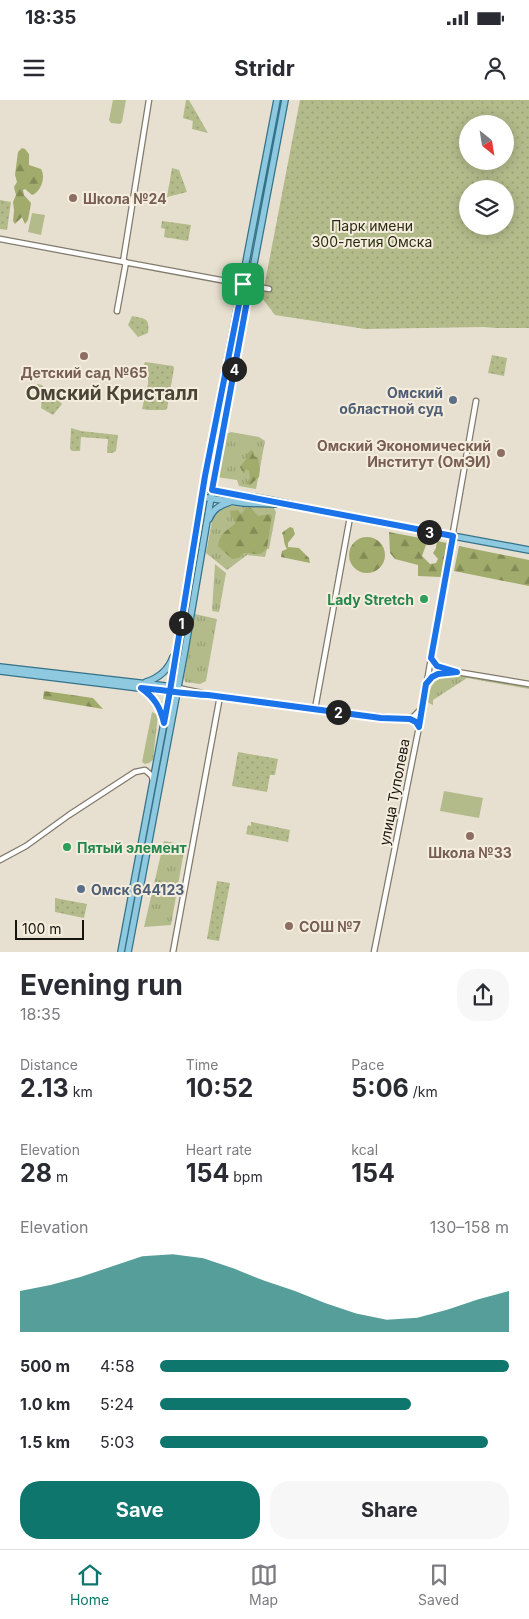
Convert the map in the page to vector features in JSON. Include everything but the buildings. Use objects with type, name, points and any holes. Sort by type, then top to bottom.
[{"type":"main road","points":[[128,952],[178,690],[277,100]]},
{"type":"main road","points":[[121,952],[164,723],[203,488],[285,100]]},
{"type":"main road","points":[[203,488],[529,550]]},
{"type":"main road","points":[[202,497],[251,504],[280,503]]},
{"type":"main road","points":[[206,525],[213,511],[220,506],[232,502]]},
{"type":"main road","points":[[0,671],[143,685],[160,676],[168,668],[177,648]]},
{"type":"main road","points":[[0,666],[178,690]]},
{"type":"main road","points":[[143,685],[158,704],[164,723]]},
{"type":"street","points":[[117,311],[149,100]]},
{"type":"street","points":[[0,239],[269,289]]},
{"type":"street","name":"улица Туполева","points":[[374,952],[419,727],[476,401]]},
{"type":"street","points":[[315,709],[350,517]]},
{"type":"street","points":[[431,658],[437,666],[457,672],[529,684]]},
{"type":"street","points":[[426,684],[432,677],[438,674],[457,672]]},
{"type":"street","points":[[178,690],[381,718],[410,719],[416,722],[419,727]]},
{"type":"street","points":[[173,952],[220,696]]},
{"type":"street","points":[[410,719],[417,715],[421,709]]},
{"type":"street","points":[[0,860],[26,846],[127,777],[135,772],[145,770],[157,761]]},
{"type":"street","points":[[145,770],[153,780]]},
{"type":"green space","points":[[113,100],[126,100],[120,124],[111,123],[109,120]]},
{"type":"green space","points":[[186,100],[189,100],[208,133],[192,129],[193,121],[183,118]]},
{"type":"green space","name":"Парк имени 300-летия Омска","points":[[300,100],[529,100],[529,328],[365,329],[275,315],[262,298]]},
{"type":"green space","points":[[22,148],[29,154],[29,165],[41,169],[43,180],[38,191],[32,195],[25,189],[23,190],[24,195],[31,203],[28,220],[25,224],[22,217],[15,224],[13,221],[13,202],[16,195],[14,187],[17,182],[15,175],[18,152]]},
{"type":"green space","points":[[172,168],[179,170],[187,192],[167,197]]},
{"type":"green space","points":[[0,200],[11,202],[7,230],[0,229]]},
{"type":"green space","points":[[32,213],[45,215],[41,235],[28,232]]},
{"type":"green space","points":[[162,221],[191,225],[188,241],[164,237],[165,229],[161,228]]},
{"type":"green space","points":[[132,316],[143,318],[147,321],[148,333],[138,337],[128,325]]},
{"type":"green space","points":[[232,348],[234,349],[210,481],[207,480]]},
{"type":"green space","points":[[492,355],[507,358],[504,376],[488,373]]},
{"type":"green space","points":[[145,362],[173,366],[174,368],[167,409],[165,410],[142,409],[148,384]]},
{"type":"green space","points":[[37,384],[42,385],[52,398],[57,398],[62,404],[53,415],[41,408],[42,399],[35,394]]},
{"type":"green space","points":[[71,428],[118,435],[116,451],[107,453],[108,439],[81,437],[80,451],[72,451],[70,449]]},
{"type":"green space","points":[[231,432],[259,437],[265,441],[256,489],[239,486],[237,480],[216,477],[223,437]]},
{"type":"green space","points":[[251,450],[254,456],[258,458],[260,468],[259,477],[250,485],[246,484],[250,478],[249,471],[246,469],[244,474],[240,467]]},
{"type":"green space","points":[[205,500],[206,500],[175,679]]},
{"type":"green space","points":[[227,506],[273,507],[276,512],[269,549],[267,549],[265,557],[247,555],[227,570],[206,553],[213,516]]},
{"type":"green space","points":[[246,508],[251,508],[258,516],[270,514],[272,516],[267,548],[259,554],[244,553],[239,558],[232,559],[218,546],[219,542],[224,533],[235,524],[230,511],[238,510],[241,514]]},
{"type":"green space","points":[[290,527],[293,528],[295,534],[288,543],[288,547],[299,548],[309,558],[310,563],[281,557],[282,551],[287,549],[282,533]]},
{"type":"green space","points":[[389,532],[420,538],[426,545],[422,556],[430,564],[436,563],[438,559],[433,553],[437,541],[447,543],[441,577],[418,576],[418,565],[395,559],[390,553]]},
{"type":"green space","points":[[367,537],[374,538],[380,542],[384,548],[384,562],[380,568],[374,572],[367,573],[360,572],[354,568],[350,562],[349,555],[350,548],[354,542],[360,538]]},
{"type":"green space","points":[[459,546],[529,560],[529,586],[454,571]]},
{"type":"green space","points":[[215,564],[226,573],[219,612],[212,611]]},
{"type":"green space","points":[[195,614],[217,619],[206,681],[200,684],[185,682],[184,677]]},
{"type":"green space","points":[[457,674],[529,687],[529,689],[467,678],[433,700],[433,705],[427,702],[430,689],[435,682],[444,677]]},
{"type":"green space","points":[[44,691],[93,698],[103,709],[43,699]]},
{"type":"green space","points":[[152,712],[158,715],[153,760],[145,764],[142,762]]},
{"type":"green space","points":[[238,752],[278,759],[275,775],[270,775],[267,792],[232,786]]},
{"type":"green space","points":[[444,791],[483,798],[479,818],[440,811]]},
{"type":"green space","points":[[251,822],[290,830],[288,842],[246,834],[248,825],[251,826]]},
{"type":"green space","points":[[164,841],[185,845],[171,925],[144,927]]},
{"type":"green space","points":[[217,881],[230,883],[219,941],[207,939]]},
{"type":"green space","points":[[55,898],[87,904],[84,918],[55,912]]},
{"type":"place","name":"Школа №24","points":[[73,198]]},
{"type":"place","name":"Детский сад №65","points":[[84,356]]},
{"type":"place","name":"Омский областной суд","points":[[453,400]]},
{"type":"place","name":"Омский Экономический Институт (ОмЭИ)","points":[[501,453]]},
{"type":"place","name":"Lady Stretch","points":[[424,599]]},
{"type":"place","name":"Школа №33","points":[[470,836]]},
{"type":"place","name":"Пятый элемент","points":[[67,847]]},
{"type":"place","name":"Омск 644123","points":[[81,889]]},
{"type":"place","name":"СОШ №7","points":[[289,926]]},
{"type":"district","name":"Омский Кристалл","points":[[112,393]]},
{"type":"route","points":[[243,284],[205,476],[170,691],[164,723],[160,707],[152,696],[141,688],[164,690],[170,691],[191,695],[208,695],[381,718],[410,719],[416,722],[419,727],[426,684],[432,677],[438,674],[457,672],[437,666],[431,658],[453,536],[212,490],[250,285],[243,284]]}]
